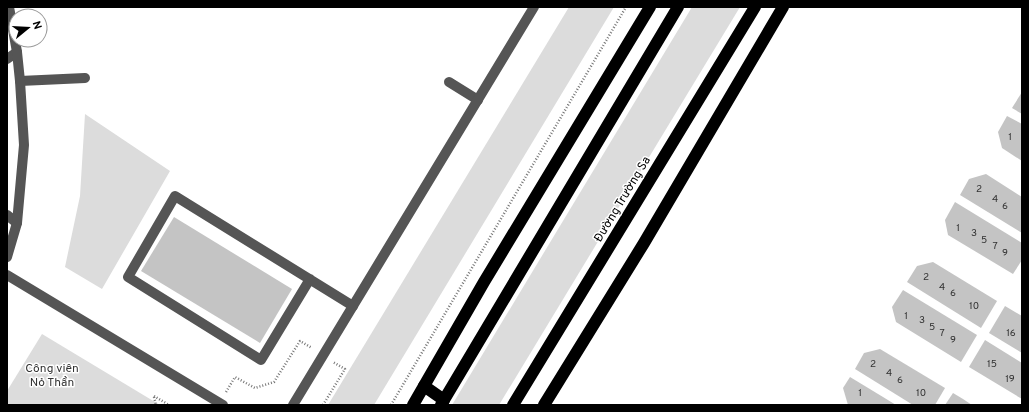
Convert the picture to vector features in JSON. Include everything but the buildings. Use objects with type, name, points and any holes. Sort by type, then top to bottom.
[{"type":"highway","points":[[413,405],[484,282],[650,7]]},
{"type":"highway","points":[[424,386],[443,402],[678,7]]},
{"type":"highway","name":"Đường Trường Sa","points":[[513,405],[755,7]]},
{"type":"highway","points":[[544,405],[644,243],[784,7]]},
{"type":"street","points":[[7,257],[18,223],[24,145],[17,52],[9,7]]},
{"type":"street","points":[[293,405],[534,7]]},
{"type":"street","points":[[7,59],[17,52]]},
{"type":"street","points":[[20,81],[85,78]]},
{"type":"street","points":[[449,82],[478,100]]},
{"type":"street","points":[[310,279],[260,360],[128,278],[175,196],[310,279],[353,306]]},
{"type":"street","points":[[7,215],[18,223]]},
{"type":"street","points":[[7,275],[221,404]]},
{"type":"path","points":[[391,405],[626,7]]},
{"type":"path","points":[[221,404],[235,377],[255,388],[274,382],[300,341],[345,369],[323,405]]},
{"type":"path","points":[[156,405],[154,396],[169,405]]},
{"type":"green space","points":[[569,7],[614,7],[374,405],[328,405]]},
{"type":"green space","points":[[692,7],[740,7],[499,405],[452,405]]},
{"type":"green space","points":[[85,114],[170,171],[102,289],[65,267],[80,196]]},
{"type":"green space","name":"Công viên Nỏ Thần","points":[[42,334],[160,405],[7,405],[7,391]]}]
